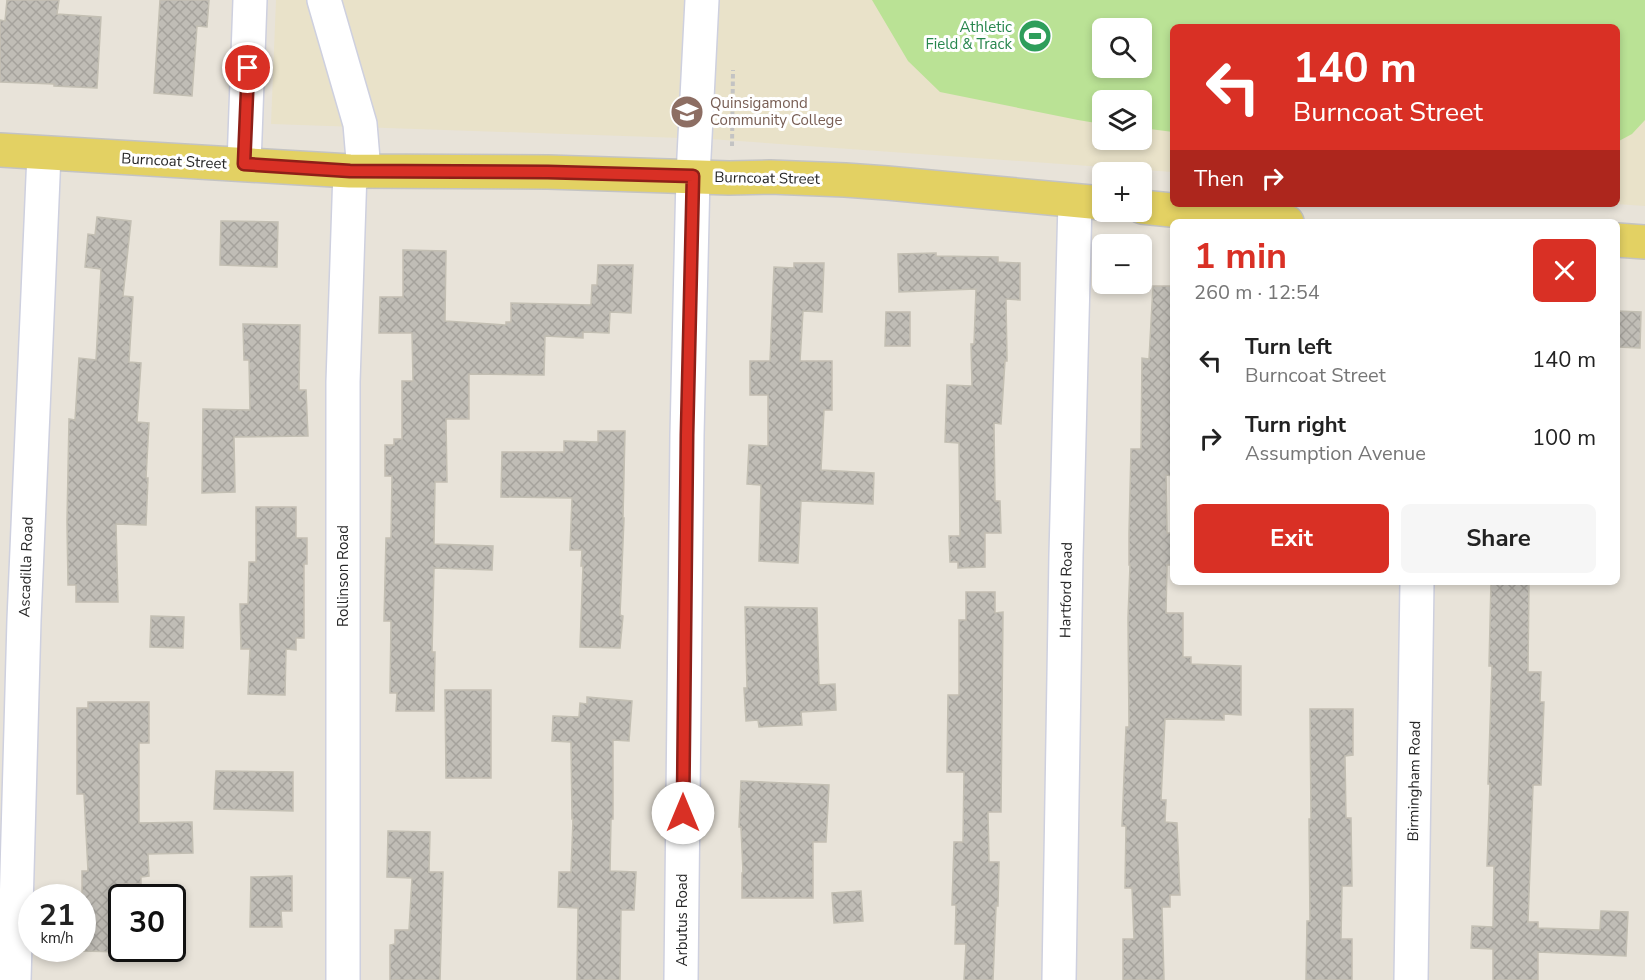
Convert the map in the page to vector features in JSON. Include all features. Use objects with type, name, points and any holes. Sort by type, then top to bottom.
[{"type":"main road","name":"Burncoat Street","points":[[0,150],[188,163],[357,171],[770,177],[887,183],[1089,202]]},
{"type":"main road","points":[[1152,208],[1258,219]]},
{"type":"main road","points":[[1620,240],[1645,242]]},
{"type":"street","points":[[244,164],[250,0]]},
{"type":"street","name":"Rollinson Road","points":[[324,0],[360,124],[343,382],[343,980]]},
{"type":"street","name":"Arbutus Road","points":[[681,980],[687,435],[693,176],[702,0]]},
{"type":"street","name":"Ascadilla Road","points":[[14,980],[24,620],[44,154]]},
{"type":"street","name":"Hartford Road","points":[[1059,980],[1066,555],[1089,202]]},
{"type":"street","name":"Birmingham Road","points":[[1411,980],[1417,585]]},
{"type":"shaded area","name":"Quinsigamond Community College","points":[[276,0],[1645,0],[1645,206],[1620,204],[1620,24],[1170,24],[1170,172],[1152,171],[1152,162],[1092,162],[1092,166],[710,139],[271,124]]},
{"type":"green space","points":[[872,0],[1645,0],[1645,120],[1632,134],[1620,140],[1620,24],[1170,24],[1170,132],[1152,129],[1152,90],[1092,90],[1092,122],[940,92],[908,61]]},
{"type":"building","points":[[7,0],[59,0],[57,14],[101,17],[97,88],[0,82],[0,20],[5,21]]},
{"type":"building","points":[[160,0],[209,0],[207,27],[197,26],[192,96],[154,93]]},
{"type":"building","points":[[97,217],[131,221],[123,296],[133,297],[129,362],[141,363],[137,422],[149,423],[146,525],[116,524],[118,602],[76,602],[76,585],[68,585],[69,419],[75,420],[79,358],[96,360],[101,269],[85,267],[88,234],[95,235]]},
{"type":"building","points":[[221,221],[278,222],[277,267],[220,265]]},
{"type":"building","points":[[403,250],[446,251],[445,321],[506,325],[506,322],[511,322],[511,303],[591,305],[592,285],[597,285],[598,265],[633,265],[631,313],[610,312],[609,333],[583,332],[583,338],[545,336],[544,375],[469,374],[469,419],[446,419],[447,482],[435,482],[434,544],[493,546],[492,570],[434,568],[432,652],[435,652],[434,711],[396,711],[397,693],[390,693],[391,621],[384,621],[386,538],[391,538],[392,476],[385,476],[385,445],[394,445],[394,439],[402,439],[402,381],[413,381],[412,333],[379,333],[380,297],[403,297]]},
{"type":"building","points":[[936,253],[936,256],[998,257],[998,262],[1020,263],[1020,300],[1006,299],[1007,361],[1005,361],[1001,424],[994,423],[995,501],[1000,501],[1001,533],[985,533],[985,567],[958,568],[958,562],[950,562],[949,536],[960,536],[959,443],[945,442],[947,385],[972,386],[971,344],[974,344],[976,289],[899,292],[898,254]]},
{"type":"building","points":[[794,263],[824,263],[822,312],[803,311],[800,361],[832,361],[832,410],[824,410],[821,470],[874,473],[873,504],[801,501],[798,563],[759,561],[761,485],[747,484],[749,445],[768,446],[768,395],[750,395],[750,361],[770,361],[774,267],[794,268]]},
{"type":"building","points":[[1153,286],[1170,286],[1170,476],[1166,475],[1170,565],[1167,565],[1166,613],[1183,613],[1183,657],[1191,657],[1191,664],[1241,666],[1241,715],[1224,714],[1224,720],[1165,719],[1161,800],[1166,800],[1165,822],[1177,823],[1180,895],[1170,895],[1170,907],[1162,907],[1164,980],[1123,980],[1123,939],[1134,939],[1132,888],[1125,888],[1126,826],[1122,826],[1126,727],[1129,727],[1131,449],[1141,449],[1142,358],[1149,359]]},
{"type":"building","points":[[1620,311],[1641,312],[1640,348],[1620,347]]},
{"type":"building","points":[[886,312],[910,312],[910,346],[885,346]]},
{"type":"building","points":[[243,324],[300,325],[299,390],[306,390],[308,436],[234,437],[235,492],[202,493],[203,409],[250,410],[249,360],[244,360]]},
{"type":"building","points":[[598,431],[625,431],[620,615],[623,616],[620,648],[580,647],[583,566],[581,566],[582,550],[570,550],[572,498],[501,497],[502,452],[564,452],[564,441],[598,442]]},
{"type":"building","points":[[256,507],[296,507],[296,538],[307,538],[307,564],[304,564],[304,638],[296,638],[296,650],[286,649],[285,695],[248,694],[250,649],[241,649],[240,604],[248,604],[249,562],[256,562]]},
{"type":"building","points":[[1491,585],[1529,585],[1528,672],[1541,672],[1540,702],[1544,702],[1541,785],[1533,785],[1528,922],[1538,922],[1538,928],[1600,930],[1601,911],[1628,912],[1626,956],[1538,952],[1538,980],[1493,980],[1493,949],[1471,948],[1472,926],[1493,927],[1494,866],[1487,866],[1492,666],[1489,666]]},
{"type":"building","points":[[966,592],[995,592],[995,613],[1003,612],[1001,812],[988,812],[989,862],[999,862],[993,980],[964,980],[966,944],[955,944],[956,905],[952,905],[954,842],[963,842],[964,772],[947,772],[948,695],[959,695],[959,620],[966,620]]},
{"type":"building","points":[[745,607],[817,608],[819,685],[835,684],[836,710],[801,712],[802,725],[759,727],[758,720],[746,721]]},
{"type":"building","points":[[151,616],[184,617],[183,648],[150,647]]},
{"type":"building","points":[[445,690],[491,690],[491,778],[446,778]]},
{"type":"building","points":[[587,697],[632,701],[629,741],[613,740],[613,819],[611,819],[610,871],[636,872],[634,910],[621,910],[620,980],[577,980],[578,908],[558,907],[559,872],[571,872],[573,819],[571,742],[552,741],[553,716],[579,717],[580,703],[587,704]]},
{"type":"building","points":[[88,702],[149,702],[149,743],[139,743],[139,823],[192,822],[193,853],[148,854],[149,876],[141,877],[141,884],[108,884],[108,952],[96,951],[96,884],[82,884],[82,871],[88,871],[84,794],[77,794],[77,708],[88,708]]},
{"type":"building","points":[[1310,709],[1353,709],[1353,755],[1345,756],[1346,818],[1351,818],[1352,886],[1342,886],[1341,939],[1352,939],[1352,980],[1306,980],[1307,921],[1310,921]]},
{"type":"building","points":[[216,771],[293,772],[293,811],[214,809]]},
{"type":"building","points":[[741,781],[829,785],[826,842],[813,842],[813,898],[742,898],[743,873],[741,827],[739,827]]},
{"type":"building","points":[[388,831],[430,832],[429,872],[443,872],[440,980],[390,980],[390,945],[395,944],[395,930],[409,930],[412,878],[387,877]]},
{"type":"building","points":[[292,876],[292,911],[281,911],[282,927],[250,927],[251,877]]},
{"type":"building","points":[[861,891],[863,921],[834,923],[832,893]]},
{"type":"place","name":"Athletic Field & Track","points":[[1035,36]]},
{"type":"place","name":"Quinsigamond Community College","points":[[687,112]]},
{"type":"route","points":[[248,68],[244,164],[350,171],[548,172],[693,176],[687,435],[683,813]]}]
